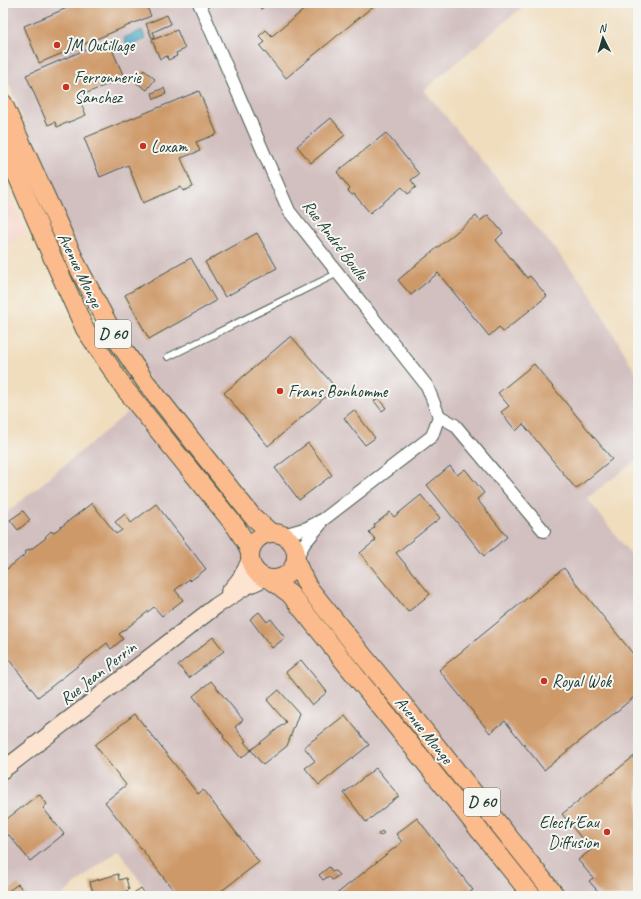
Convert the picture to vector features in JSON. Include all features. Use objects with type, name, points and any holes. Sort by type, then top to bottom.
[{"type":"main road","name":"Avenue Monge","points":[[3,103],[77,266],[115,337],[145,381],[252,516],[269,531],[276,533]]},
{"type":"main road","name":"Avenue Monge","points":[[3,142],[85,329],[125,389],[236,528],[246,543],[250,556]]},
{"type":"main road","points":[[276,533],[287,537],[293,543],[296,551],[296,560],[290,573],[278,579],[268,579],[260,576],[255,571],[252,566],[250,556],[252,545],[258,539],[264,534],[276,533]]},
{"type":"main road","name":"Avenue Monge","points":[[296,560],[308,587],[556,896]]},
{"type":"main road","name":"Avenue Monge","points":[[268,579],[290,594],[532,896]]},
{"type":"street","name":"Rue André Boulle","points":[[199,3],[289,211],[427,386],[439,416]]},
{"type":"street","points":[[276,533],[290,533],[307,528],[324,519],[432,436],[439,416],[455,425],[544,531]]},
{"type":"street","points":[[296,560],[304,544],[324,519]]},
{"type":"street","name":"Rue Jean Perrin","points":[[216,606],[239,581],[246,570],[250,556]]},
{"type":"street","name":"Rue Jean Perrin","points":[[3,770],[216,606],[245,587],[268,579]]},
{"type":"lane","points":[[168,357],[338,272]]},
{"type":"shaded area","points":[[3,3],[527,3],[424,90],[586,287],[638,376],[638,459],[587,498],[638,564],[638,896],[150,896],[118,849],[61,896],[3,896],[3,516],[155,390],[73,246],[3,69]]},
{"type":"shaded area","points":[[3,179],[25,232],[3,251]]},
{"type":"shaded area","points":[[3,458],[10,466],[3,478]]},
{"type":"water","points":[[142,30],[146,39],[128,47],[124,38]]},
{"type":"building","name":"JM Outillage","points":[[79,3],[145,3],[151,16],[39,63],[24,26]]},
{"type":"building","points":[[256,3],[270,3],[261,9]]},
{"type":"building","points":[[312,3],[377,3],[286,78],[260,46],[265,42],[259,36],[266,30],[272,36]]},
{"type":"building","points":[[167,15],[171,24],[153,32],[155,37],[152,38],[146,24]]},
{"type":"building","points":[[177,30],[185,49],[176,53],[177,56],[168,60],[167,56],[160,59],[152,40]]},
{"type":"building","name":"Ferronnerie Sanchez","points":[[108,40],[124,77],[78,97],[86,115],[57,127],[55,122],[48,125],[26,75]]},
{"type":"building","points":[[144,70],[155,79],[147,90],[135,82]]},
{"type":"building","points":[[164,88],[166,94],[154,99],[152,93]]},
{"type":"building","name":"Loxam","points":[[199,91],[217,134],[196,142],[200,151],[181,158],[193,187],[183,191],[181,187],[143,203],[128,165],[100,177],[84,138]]},
{"type":"building","points":[[331,118],[345,135],[311,163],[297,146]]},
{"type":"building","points":[[386,133],[419,174],[411,180],[416,187],[408,194],[402,187],[370,213],[354,194],[352,195],[348,191],[350,189],[337,172]]},
{"type":"building","points":[[488,215],[503,233],[496,240],[527,278],[530,276],[547,296],[503,332],[499,327],[489,336],[438,273],[411,295],[398,280],[476,216],[480,221]]},
{"type":"building","points":[[257,233],[277,268],[225,297],[205,262]]},
{"type":"building","points":[[191,258],[216,301],[149,339],[125,295]]},
{"type":"building","name":"Frans Bonhomme","points":[[291,336],[336,388],[268,446],[224,393]]},
{"type":"building","points":[[534,364],[612,459],[576,489],[523,424],[516,431],[501,412],[509,406],[498,393]]},
{"type":"building","points":[[378,398],[386,408],[382,411],[374,401]]},
{"type":"building","points":[[354,410],[375,438],[365,445],[344,418]]},
{"type":"building","points":[[308,443],[332,475],[299,500],[275,468]]},
{"type":"building","points":[[450,466],[457,475],[465,469],[484,493],[477,499],[507,537],[484,556],[427,485]]},
{"type":"building","points":[[421,495],[440,518],[396,553],[430,594],[408,612],[360,553],[376,540],[369,532],[375,527],[374,525],[390,512],[394,517]]},
{"type":"building","points":[[92,503],[116,534],[122,530],[115,522],[125,514],[131,523],[156,504],[206,569],[190,581],[189,579],[175,590],[183,600],[162,616],[154,607],[119,634],[123,639],[111,649],[107,643],[38,697],[3,652],[3,572],[26,554],[25,552],[46,538],[45,537],[51,531],[53,533]]},
{"type":"building","points":[[23,511],[30,520],[18,530],[10,520]]},
{"type":"building","name":"Royal Wok","points":[[564,568],[638,660],[638,694],[544,770],[505,721],[490,733],[439,670]]},
{"type":"building","points":[[259,612],[267,622],[271,619],[285,638],[272,648],[250,619]]},
{"type":"building","points":[[213,637],[224,651],[189,678],[178,665]]},
{"type":"building","points":[[301,660],[327,692],[312,705],[286,672]]},
{"type":"building","points":[[211,681],[243,720],[235,727],[251,750],[241,758],[223,737],[224,736],[193,696]]},
{"type":"building","points":[[279,690],[299,713],[287,746],[263,765],[251,750],[286,722],[267,700]]},
{"type":"building","points":[[135,714],[198,794],[203,790],[259,862],[215,896],[178,896],[105,802],[126,785],[95,745]]},
{"type":"building","points":[[345,715],[369,745],[319,785],[305,768],[315,761],[304,747]]},
{"type":"building","name":"Electr'Eau Diffusion","points":[[638,753],[638,873],[636,874],[638,877],[638,896],[602,896],[589,881],[593,878],[578,860],[591,850],[562,814]]},
{"type":"building","points":[[376,768],[399,796],[366,822],[344,793]]},
{"type":"building","points":[[39,794],[47,804],[43,808],[64,834],[30,861],[9,835],[8,836],[3,830],[3,822]]},
{"type":"building","points":[[417,818],[473,890],[465,896],[334,896],[402,842],[396,834]]},
{"type":"building","points":[[382,831],[384,833],[380,836],[378,834]]},
{"type":"building","points":[[329,867],[333,872],[335,871],[339,875],[332,880],[329,876],[323,880],[319,875]]},
{"type":"building","points":[[118,874],[119,880],[126,878],[129,890],[110,896],[94,896],[90,882]]},
{"type":"building","points":[[18,884],[27,896],[3,896],[3,895]]},
{"type":"building","points":[[141,888],[146,896],[129,896]]},
{"type":"place","name":"JM Outillage","points":[[57,45]]},
{"type":"place","name":"Ferronnerie Sanchez","points":[[66,87]]},
{"type":"place","name":"Loxam","points":[[143,146]]},
{"type":"place","name":"Frans Bonhomme","points":[[280,391]]},
{"type":"place","name":"Royal Wok","points":[[544,681]]},
{"type":"place","name":"Electr'Eau Diffusion","points":[[607,832]]}]
